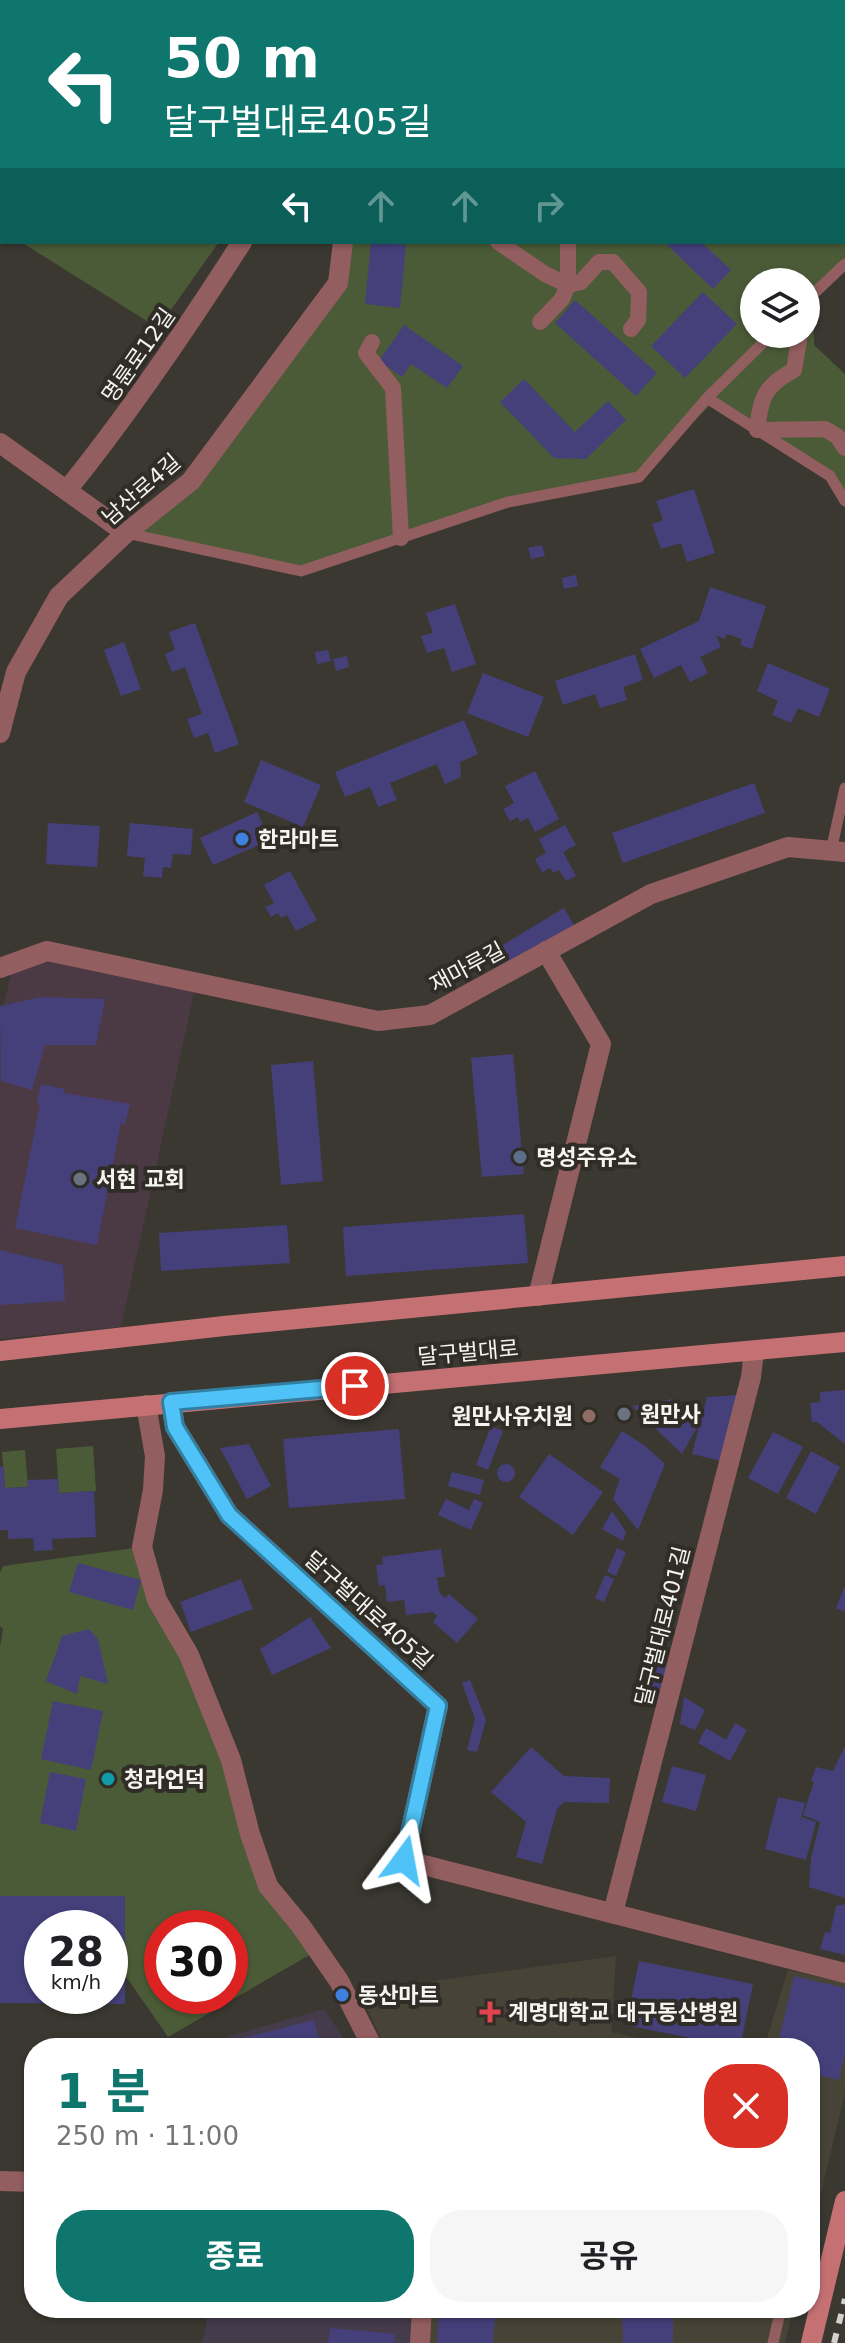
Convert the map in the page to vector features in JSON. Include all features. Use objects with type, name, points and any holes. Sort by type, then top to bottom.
[{"type":"main road","points":[[0,1351],[224,1326],[845,1266]]},
{"type":"main road","name":"달구벌대로","points":[[0,1419],[845,1342]]},
{"type":"main road","points":[[820,2280],[845,2201]]},
{"type":"main road","points":[[811,2343],[814,2318]]},
{"type":"street","name":"명륜로12길","points":[[67,490],[118,426],[241,244]]},
{"type":"street","name":"남산로4길","points":[[0,733],[8,672],[59,596],[126,533],[191,481],[338,283],[343,244]]},
{"type":"street","points":[[501,244],[545,274],[568,285],[581,282],[599,262],[613,262],[639,292],[638,320],[631,329]]},
{"type":"street","points":[[540,322],[562,299],[568,285],[568,244]]},
{"type":"street","points":[[372,342],[366,353],[393,388],[401,538]]},
{"type":"street","points":[[798,348],[794,370],[777,379],[767,389],[760,404],[757,430],[825,429],[837,436],[845,448]]},
{"type":"street","points":[[0,443],[126,533]]},
{"type":"street","name":"재마루길","points":[[0,968],[47,951],[378,1021],[430,1015],[651,894],[788,847],[838,852]]},
{"type":"street","points":[[538,1296],[601,1044],[546,951]]},
{"type":"street","name":"달구벌대로401길","points":[[613,1913],[751,1377],[754,1351]]},
{"type":"street","name":"달구벌대로405길","points":[[171,1402],[175,1427],[229,1515],[438,1706],[404,1860],[845,1973]]},
{"type":"street","points":[[146,1405],[155,1456],[153,1490],[142,1547],[157,1600],[189,1655],[231,1760],[250,1834],[268,1886],[301,1926],[339,1981],[368,2038]]},
{"type":"street","points":[[0,2181],[24,2182]]},
{"type":"street","points":[[420,2343],[421,2318]]},
{"type":"lane","points":[[820,288],[845,264]]},
{"type":"lane","points":[[126,533],[301,571],[508,502],[639,477],[707,398],[758,348]]},
{"type":"lane","points":[[707,398],[830,476],[845,501]]},
{"type":"lane","points":[[838,852],[845,788]]},
{"type":"lane","points":[[773,2343],[779,2318]]},
{"type":"shaded area","points":[[47,951],[196,984],[121,1327],[0,1339],[0,1019],[14,963]]},
{"type":"shaded area","name":"계명대학교 대구동산병원","points":[[616,1956],[611,2032],[639,2038],[380,2038],[359,1991]]},
{"type":"shaded area","name":"계명대학교 대구동산병원","points":[[788,1970],[845,1983],[845,2093],[820,2197],[820,2038],[767,2038]]},
{"type":"shaded area","points":[[324,2009],[343,2038],[223,2038]]},
{"type":"shaded area","points":[[205,2318],[417,2318],[415,2343],[202,2343],[207,2322]]},
{"type":"shaded area","points":[[428,2318],[791,2318],[785,2343],[426,2343]]},
{"type":"green space","points":[[24,244],[218,244],[158,328]]},
{"type":"green space","points":[[343,244],[845,244],[845,268],[820,293],[820,268],[740,268],[740,348],[817,348],[845,374],[845,501],[830,476],[713,402],[639,477],[508,502],[301,571],[126,533],[191,481],[338,283]]},
{"type":"green space","points":[[93,1446],[96,1491],[59,1493],[56,1449]]},
{"type":"green space","points":[[25,1450],[28,1487],[5,1488],[2,1452]]},
{"type":"green space","points":[[142,1547],[189,1655],[268,1886],[318,1950],[248,1991],[248,1910],[144,1910],[144,2002],[128,1979],[128,1910],[125,1910],[125,1896],[0,1896],[0,1647],[3,1629],[0,1626],[0,1573],[3,1566]]},
{"type":"green space","points":[[152,2014],[208,2014],[168,2037]]},
{"type":"building","points":[[371,244],[406,245],[400,308],[365,304]]},
{"type":"building","points":[[666,244],[703,244],[731,270],[713,289]]},
{"type":"building","points":[[703,292],[737,324],[685,378],[651,346]]},
{"type":"building","points":[[575,300],[657,373],[636,396],[555,323]]},
{"type":"building","points":[[404,325],[463,366],[447,388],[411,364],[402,377],[379,361]]},
{"type":"building","points":[[524,379],[575,432],[608,401],[626,420],[586,459],[554,458],[500,402]]},
{"type":"building","points":[[694,489],[715,553],[687,562],[681,543],[661,549],[652,524],[663,520],[656,501]]},
{"type":"building","points":[[542,545],[545,556],[531,559],[528,548]]},
{"type":"building","points":[[576,575],[578,586],[564,589],[562,578]]},
{"type":"building","points":[[710,587],[766,606],[752,649],[740,645],[742,639],[727,634],[725,639],[716,635],[721,647],[700,657],[708,673],[690,682],[681,665],[654,678],[640,649],[699,621]]},
{"type":"building","points":[[455,604],[476,664],[452,672],[444,648],[427,653],[421,636],[433,633],[426,613]]},
{"type":"building","points":[[195,623],[239,744],[215,753],[208,733],[194,738],[187,719],[202,714],[185,667],[172,672],[165,654],[175,650],[169,632]]},
{"type":"building","points":[[124,642],[141,689],[121,696],[104,650]]},
{"type":"building","points":[[328,650],[331,661],[317,664],[315,652]]},
{"type":"building","points":[[635,654],[643,680],[623,687],[627,700],[600,708],[595,694],[563,705],[555,681]]},
{"type":"building","points":[[347,656],[349,667],[336,671],[333,659]]},
{"type":"building","points":[[768,663],[830,689],[819,717],[798,708],[791,723],[772,715],[778,701],[757,691]]},
{"type":"building","points":[[483,673],[544,697],[528,737],[467,713]]},
{"type":"building","points":[[464,720],[478,754],[460,762],[461,777],[445,784],[437,764],[390,783],[397,800],[378,807],[370,787],[345,797],[335,772]]},
{"type":"building","points":[[261,760],[321,785],[303,827],[244,802]]},
{"type":"building","points":[[535,771],[559,819],[535,832],[528,818],[520,822],[518,817],[510,821],[503,809],[514,803],[505,786]]},
{"type":"building","points":[[754,783],[765,813],[623,863],[612,833]]},
{"type":"building","points":[[257,812],[270,840],[213,865],[200,838]]},
{"type":"building","points":[[48,823],[100,826],[97,867],[46,864]]},
{"type":"building","points":[[130,823],[193,829],[191,855],[173,854],[171,868],[163,867],[162,878],[143,876],[145,858],[127,856]]},
{"type":"building","points":[[565,825],[576,845],[563,852],[576,876],[566,881],[559,870],[553,873],[550,868],[542,872],[535,859],[546,853],[539,839]]},
{"type":"building","points":[[290,871],[317,920],[296,931],[287,915],[281,918],[278,913],[271,917],[265,907],[274,903],[264,885]]},
{"type":"building","points":[[564,908],[574,925],[501,969],[491,952]]},
{"type":"building","points":[[41,997],[105,999],[96,1045],[45,1045],[32,1090],[1,1081],[0,1006]]},
{"type":"building","points":[[513,1054],[524,1174],[482,1177],[471,1058]]},
{"type":"building","points":[[313,1061],[323,1181],[281,1185],[271,1065]]},
{"type":"building","points":[[41,1084],[64,1089],[64,1093],[130,1104],[125,1124],[121,1123],[97,1245],[15,1228],[40,1105],[37,1104]]},
{"type":"building","points":[[524,1214],[528,1263],[346,1276],[343,1227]]},
{"type":"building","points":[[287,1225],[290,1263],[161,1271],[159,1233]]},
{"type":"building","points":[[0,1250],[63,1265],[65,1301],[0,1305]]},
{"type":"building","points":[[845,1390],[845,1444],[817,1422],[812,1422],[810,1403],[820,1402],[820,1392]]},
{"type":"building","points":[[739,1395],[721,1461],[692,1454],[707,1397]]},
{"type":"building","points":[[673,1399],[689,1415],[685,1418],[696,1429],[682,1454],[632,1406]]},
{"type":"building","points":[[491,1426],[503,1431],[488,1470],[476,1465]]},
{"type":"building","points":[[399,1429],[405,1499],[289,1508],[283,1439]]},
{"type":"building","points":[[622,1431],[665,1464],[638,1530],[613,1499],[620,1479],[600,1467]]},
{"type":"building","points":[[773,1432],[803,1447],[778,1494],[748,1478]]},
{"type":"building","points":[[249,1444],[271,1486],[247,1499],[220,1448]]},
{"type":"building","points":[[811,1451],[840,1467],[816,1514],[786,1498]]},
{"type":"building","points":[[549,1454],[603,1492],[573,1535],[519,1497]]},
{"type":"building","points":[[502,1464],[510,1464],[515,1473],[513,1480],[502,1482],[497,1477],[497,1469]]},
{"type":"building","points":[[0,1467],[4,1467],[5,1488],[28,1487],[27,1480],[58,1479],[59,1493],[94,1491],[96,1537],[52,1539],[53,1550],[34,1551],[33,1538],[8,1539],[8,1530],[0,1530]]},
{"type":"building","points":[[452,1472],[484,1480],[480,1495],[448,1486]]},
{"type":"building","points":[[446,1499],[469,1510],[474,1499],[483,1503],[471,1530],[438,1515]]},
{"type":"building","points":[[612,1511],[626,1532],[623,1541],[602,1529]]},
{"type":"building","points":[[617,1548],[626,1552],[616,1576],[607,1572]]},
{"type":"building","points":[[441,1549],[445,1577],[437,1577],[439,1592],[445,1598],[449,1594],[478,1619],[457,1643],[433,1622],[437,1616],[433,1612],[406,1615],[404,1600],[387,1602],[385,1585],[379,1586],[376,1565],[383,1564],[382,1557]]},
{"type":"building","points":[[78,1563],[141,1580],[133,1610],[69,1592]]},
{"type":"building","points":[[605,1575],[614,1579],[604,1602],[595,1598]]},
{"type":"building","points":[[241,1579],[253,1609],[191,1632],[180,1602]]},
{"type":"building","points":[[845,1585],[845,1612],[836,1608]]},
{"type":"building","points":[[310,1617],[331,1648],[272,1675],[260,1649]]},
{"type":"building","points":[[89,1629],[98,1639],[108,1684],[80,1676],[77,1694],[46,1681],[62,1636]]},
{"type":"building","points":[[656,1656],[669,1663],[658,1707],[637,1693]]},
{"type":"building","points":[[470,1680],[486,1720],[477,1752],[467,1750],[475,1719],[462,1683]]},
{"type":"building","points":[[684,1697],[705,1710],[695,1730],[680,1724]]},
{"type":"building","points":[[53,1701],[103,1711],[91,1770],[41,1759]]},
{"type":"building","points":[[735,1723],[747,1730],[730,1761],[698,1743],[706,1728],[726,1740]]},
{"type":"building","points":[[845,1746],[845,1898],[809,1887],[811,1858],[820,1822],[803,1815],[816,1767],[833,1771]]},
{"type":"building","points":[[531,1747],[564,1776],[610,1778],[609,1803],[564,1802],[557,1809],[542,1864],[516,1857],[526,1822],[491,1792]]},
{"type":"building","points":[[672,1766],[706,1775],[696,1811],[662,1802]]},
{"type":"building","points":[[50,1772],[86,1779],[76,1831],[40,1823]]},
{"type":"building","points":[[778,1797],[805,1803],[800,1822],[802,1817],[816,1822],[806,1860],[765,1849]]},
{"type":"building","points":[[0,1896],[125,1896],[125,1910],[24,1910],[24,2003],[0,2003]]},
{"type":"building","points":[[845,1904],[845,1955],[820,1949],[825,1932],[830,1933],[836,1906]]},
{"type":"building","points":[[639,1961],[753,1984],[742,2038],[690,2038],[626,2025]]},
{"type":"building","points":[[794,1976],[845,1988],[845,2052],[839,2080],[820,2075],[820,2038],[779,2038]]},
{"type":"building","points":[[314,2020],[318,2038],[243,2038]]},
{"type":"building","points":[[438,2318],[495,2318],[493,2343],[437,2343]]},
{"type":"building","points":[[622,2318],[673,2318],[673,2343],[623,2343]]},
{"type":"building","points":[[330,2328],[395,2334],[394,2343],[328,2343]]},
{"type":"railway","points":[[834,2343],[845,2299]]},
{"type":"place","name":"한라마트","points":[[242,839]]},
{"type":"place","name":"명성주유소","points":[[520,1157]]},
{"type":"place","name":"서현 교회","points":[[80,1179]]},
{"type":"place","name":"원만사","points":[[624,1414]]},
{"type":"place","name":"원만사유치원","points":[[589,1416]]},
{"type":"place","name":"청라언덕","points":[[108,1779]]},
{"type":"place","name":"동산마트","points":[[342,1995]]},
{"type":"place","name":"계명대학교 대구동산병원","points":[[490,2012]]},
{"type":"route","points":[[355,1386],[171,1402],[175,1427],[229,1515],[438,1706],[404,1860]]}]
